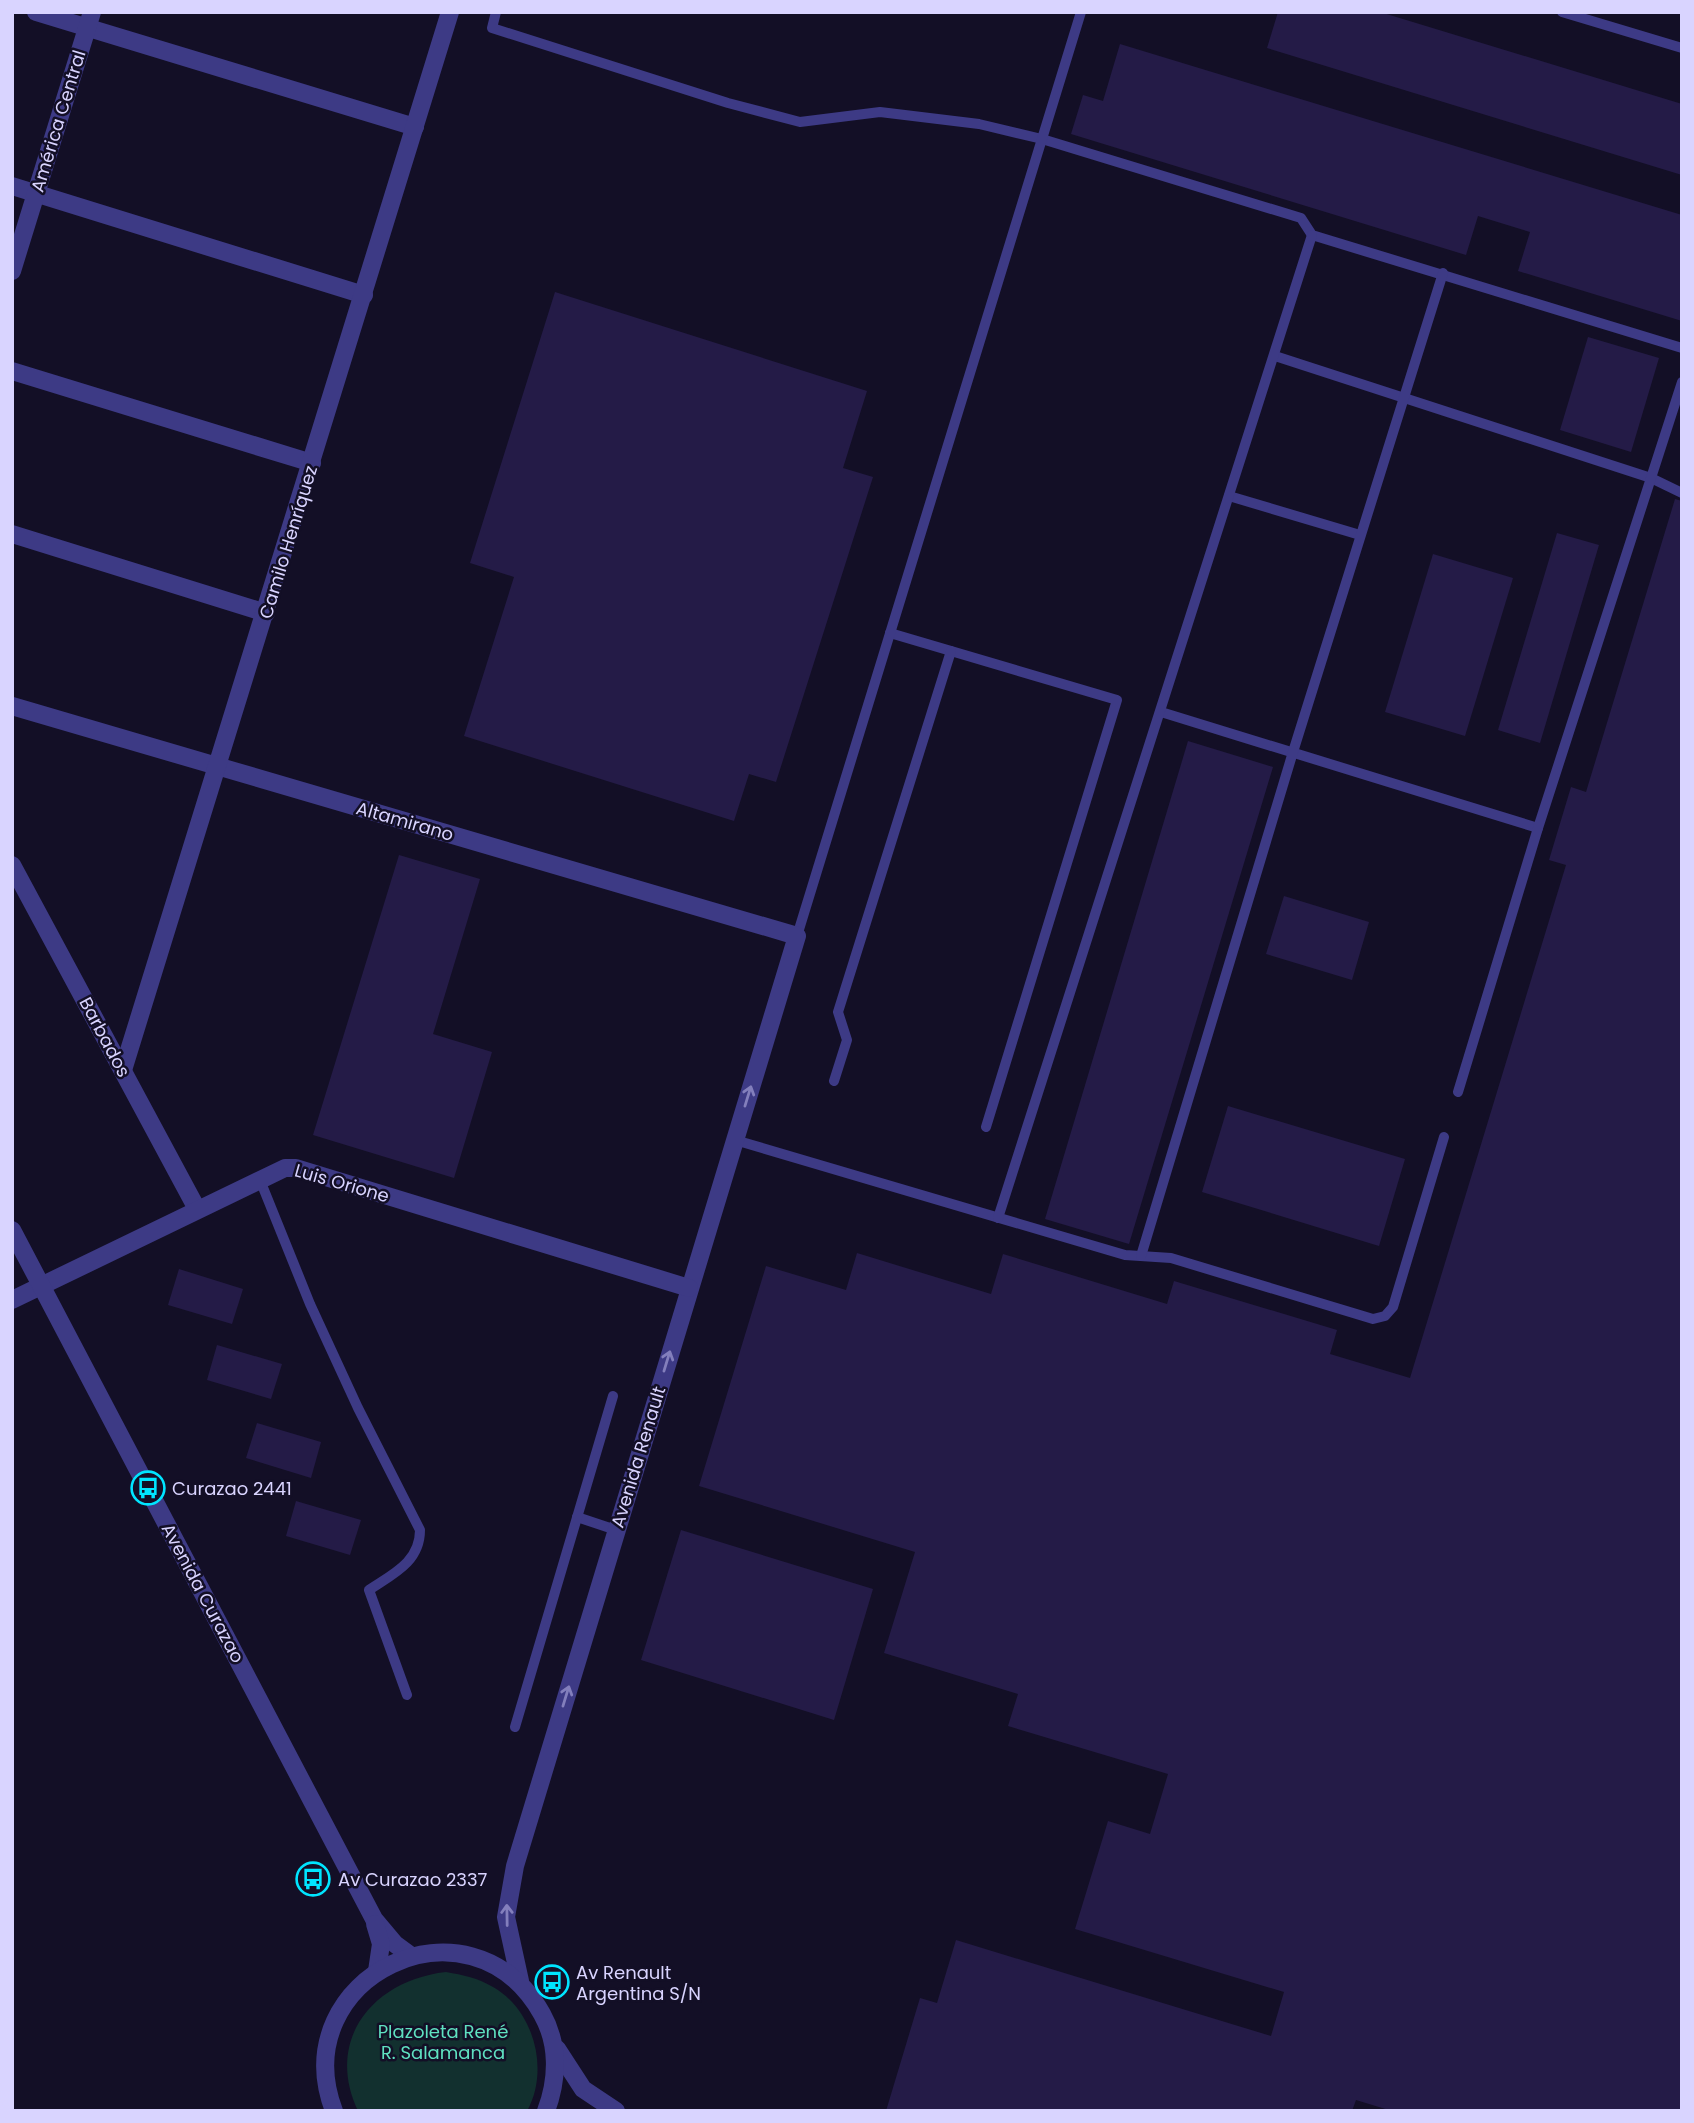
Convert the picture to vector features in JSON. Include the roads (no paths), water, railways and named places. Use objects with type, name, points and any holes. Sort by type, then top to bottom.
[{"type":"street","points":[[36,12],[90,20],[415,127]]},
{"type":"street","name":"Camilo Henríquez","points":[[122,1070],[219,767],[450,12]]},
{"type":"street","name":"América Central","points":[[12,271],[90,20]]},
{"type":"street","points":[[12,186],[364,295]]},
{"type":"street","points":[[12,371],[312,464]]},
{"type":"street","points":[[12,534],[266,613]]},
{"type":"street","name":"Altamirano","points":[[12,706],[797,936]]},
{"type":"street","name":"Barbados","points":[[12,865],[197,1209]]},
{"type":"street","name":"Avenida Renault","points":[[520,1981],[506,1917],[508,1895],[797,936]]},
{"type":"street","name":"Luis Orione","points":[[12,1300],[285,1168],[296,1168],[689,1288]]},
{"type":"street","name":"Avenida Curazao","points":[[12,1230],[374,1919],[381,1944],[377,1971]]},
{"type":"street","name":"Avenida Curazao","points":[[374,1919],[395,1944],[410,1955]]},
{"type":"street","points":[[333,2110],[326,2068],[329,2036],[342,2007],[362,1983],[377,1971],[410,1955],[465,1953],[494,1963],[520,1981],[543,2016],[552,2038],[583,2089],[616,2111]]},
{"type":"street","points":[[545,2111],[553,2093],[556,2065],[552,2038]]},
{"type":"lane","points":[[496,12],[492,28],[728,103],[800,122],[880,111],[979,124],[1042,139],[1301,218],[1312,235],[1682,348]]},
{"type":"lane","points":[[797,936],[1081,12]]},
{"type":"lane","points":[[1562,12],[1682,48]]},
{"type":"lane","points":[[998,1218],[1312,235]]},
{"type":"lane","points":[[1142,1256],[1293,752],[1443,273]]},
{"type":"lane","points":[[1275,356],[1651,478],[1682,494]]},
{"type":"lane","points":[[1458,1092],[1538,828],[1682,382]]},
{"type":"lane","points":[[1228,496],[1360,535]]},
{"type":"lane","points":[[891,633],[1117,699],[986,1127]]},
{"type":"lane","points":[[834,1081],[847,1040],[838,1012],[951,651]]},
{"type":"lane","points":[[1161,712],[1538,828]]},
{"type":"lane","points":[[735,1140],[1125,1255],[1171,1258],[1373,1319],[1385,1315],[1393,1307],[1444,1137]]},
{"type":"lane","points":[[260,1180],[310,1304],[358,1408],[420,1530],[420,1545],[410,1563],[369,1590],[407,1695]]},
{"type":"lane","points":[[515,1727],[613,1396]]},
{"type":"lane","points":[[577,1517],[616,1530]]},
{"type":"place","name":"Curazao 2441","points":[[148,1488]]},
{"type":"place","name":"Av Curazao 2337","points":[[313,1879]]},
{"type":"place","name":"Av Renault Argentina S/N","points":[[552,1982]]},
{"type":"park label","name":"Plazoleta René R. Salamanca","points":[[443,2041]]}]
